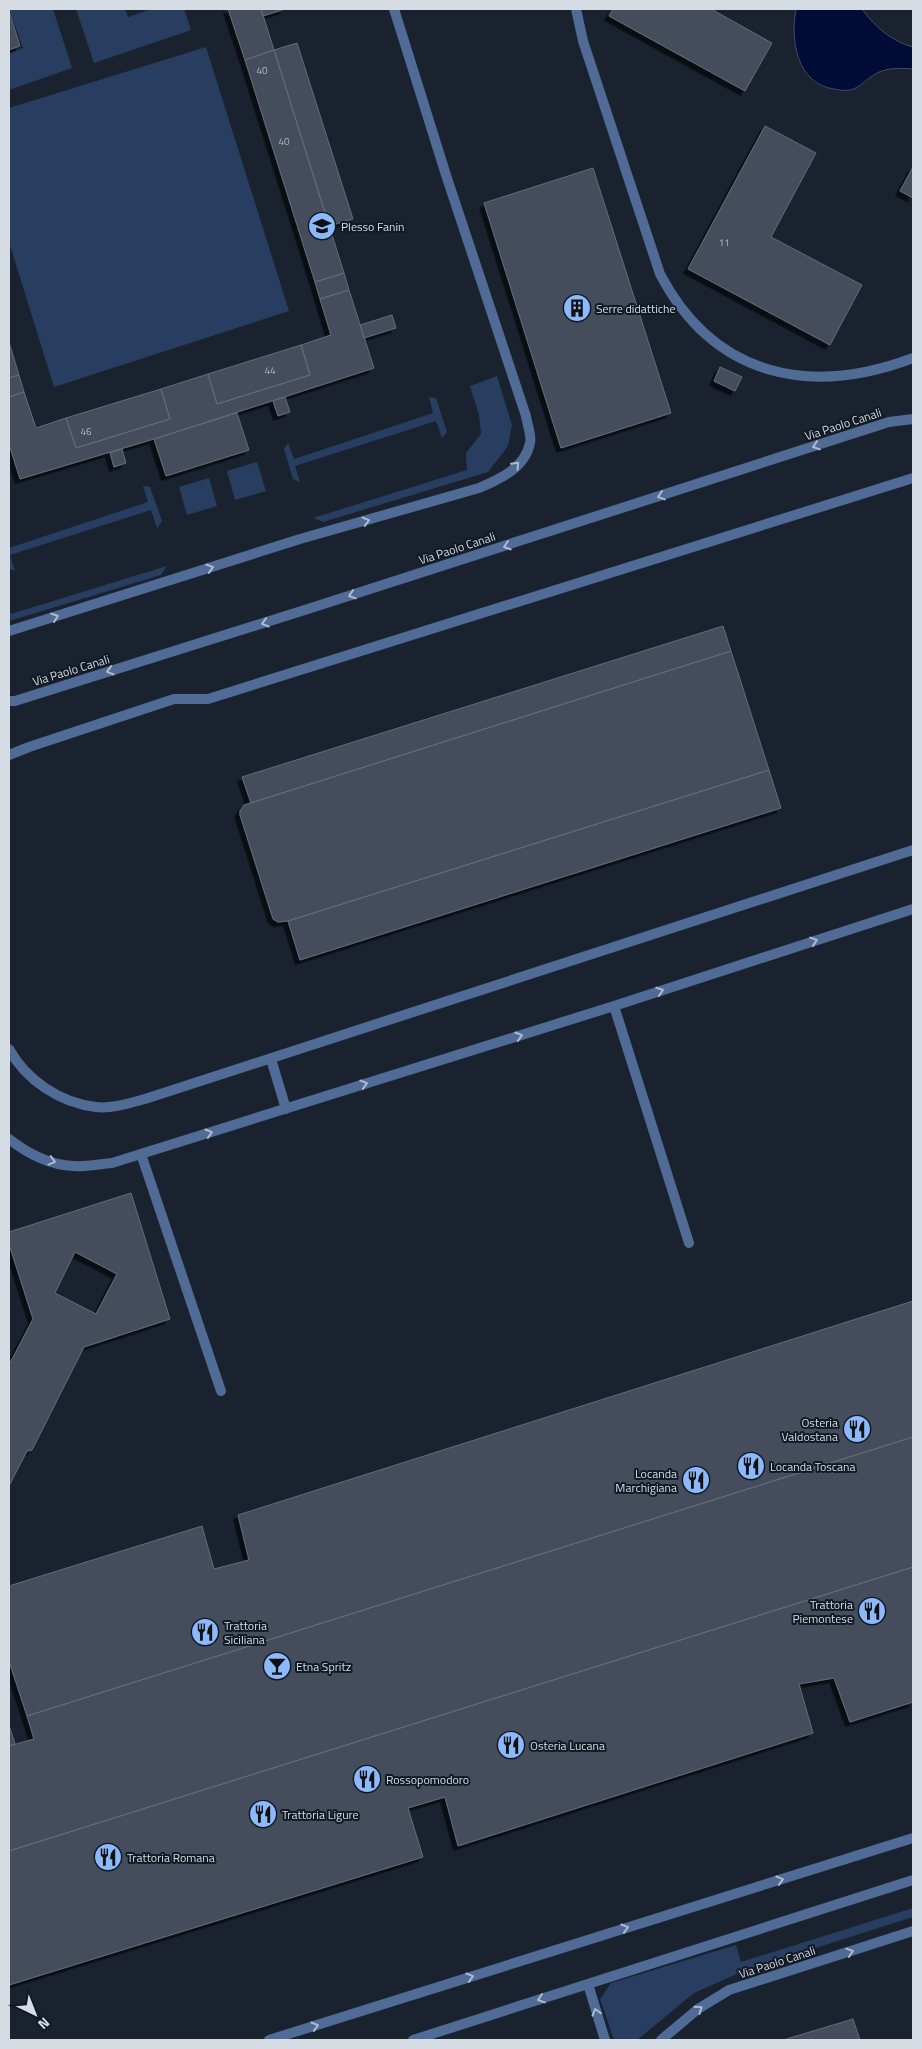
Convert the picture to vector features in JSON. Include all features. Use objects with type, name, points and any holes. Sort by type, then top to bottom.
[{"type":"street","points":[[9,631],[300,539],[479,488],[502,478],[520,464],[530,443],[526,416],[446,175],[394,9]]},
{"type":"street","points":[[576,9],[585,48],[660,274],[671,295],[699,330],[719,346],[740,358],[764,368],[794,376],[824,378],[851,376],[913,358]]},
{"type":"street","name":"Via Paolo Canali","points":[[11,702],[321,605],[890,422],[913,419]]},
{"type":"street","points":[[9,756],[29,747],[174,699],[208,699],[913,478]]},
{"type":"street","points":[[9,1049],[13,1057],[35,1081],[56,1095],[97,1108],[145,1100],[913,850]]},
{"type":"street","points":[[9,1139],[22,1149],[47,1161],[73,1166],[112,1163],[614,1006],[913,909]]},
{"type":"street","points":[[614,1006],[689,1243]]},
{"type":"street","points":[[271,1059],[286,1109]]},
{"type":"street","points":[[141,1154],[220,1392]]},
{"type":"street","points":[[269,2040],[913,1838]]},
{"type":"street","points":[[413,2040],[913,1880]]},
{"type":"street","name":"Via Paolo Canali","points":[[661,2040],[698,2008],[730,1990],[913,1931]]},
{"type":"street","points":[[588,1984],[605,2040]]},
{"type":"shaded area","points":[[9,9],[53,9],[72,68],[9,90],[9,53],[23,48]]},
{"type":"shaded area","points":[[76,9],[125,9],[128,17],[152,9],[184,9],[191,30],[94,63]]},
{"type":"shaded area","points":[[796,9],[862,9],[872,22],[884,32],[898,41],[913,47],[913,69],[897,68],[882,71],[850,90],[838,90],[821,85],[804,70],[799,59],[794,34]]},
{"type":"shaded area","points":[[206,47],[289,311],[54,387],[9,242],[9,108]]},
{"type":"shaded area","points":[[497,376],[512,425],[508,446],[488,472],[323,522],[313,518],[467,470],[466,453],[481,434],[479,415],[470,386]]},
{"type":"shaded area","points":[[429,397],[436,398],[447,432],[442,438],[436,421],[295,466],[300,482],[293,479],[284,449],[288,443],[294,459],[433,413]]},
{"type":"shaded area","points":[[257,462],[266,491],[235,500],[227,471]]},
{"type":"shaded area","points":[[209,478],[217,506],[187,515],[179,487]]},
{"type":"shaded area","points":[[143,486],[150,487],[162,521],[157,528],[151,510],[10,555],[15,571],[9,569],[9,548],[148,502]]},
{"type":"shaded area","points":[[167,566],[161,575],[9,621],[9,609],[11,614]]},
{"type":"shaded area","points":[[913,1908],[913,1917],[746,1970],[694,1993],[637,2040],[614,2040],[600,1999],[611,1983],[736,1945],[741,1962]]},
{"type":"building","points":[[228,9],[261,9],[274,50],[245,60]]},
{"type":"building","points":[[261,9],[285,9],[263,16]]},
{"type":"building","points":[[613,9],[711,9],[772,43],[745,91],[609,16]]},
{"type":"building","points":[[9,11],[20,46],[9,50]]},
{"type":"building","points":[[297,43],[353,219],[329,226],[274,50]]},
{"type":"building","points":[[274,50],[344,273],[315,282],[245,60]]},
{"type":"building","points":[[765,126],[816,153],[771,237],[862,285],[830,345],[688,269]]},
{"type":"building","points":[[913,167],[913,198],[900,191]]},
{"type":"building","name":"Serre didattiche","points":[[593,168],[671,413],[561,448],[484,203]]},
{"type":"building","points":[[344,273],[349,290],[320,299],[315,282]]},
{"type":"building","points":[[349,290],[374,368],[154,439],[20,479],[9,444],[9,397],[24,392],[36,428],[66,418],[76,448],[170,419],[161,389],[208,374],[217,404],[310,375],[301,345],[331,335],[320,299]]},
{"type":"building","points":[[392,315],[396,328],[364,338],[360,325]]},
{"type":"building","points":[[9,342],[19,375],[9,378]]},
{"type":"building","points":[[301,345],[310,375],[217,404],[208,374]]},
{"type":"building","points":[[720,367],[742,377],[735,391],[714,381]]},
{"type":"building","points":[[19,375],[24,392],[9,397],[9,378]]},
{"type":"building","points":[[161,389],[170,419],[76,448],[66,418]]},
{"type":"building","points":[[285,397],[290,412],[278,416],[273,401]]},
{"type":"building","points":[[237,413],[249,450],[166,476],[154,439]]},
{"type":"building","points":[[122,449],[126,463],[114,467],[110,453]]},
{"type":"building","points":[[723,626],[731,651],[251,803],[242,777]]},
{"type":"building","points":[[731,651],[769,770],[288,921],[278,922],[273,919],[240,815],[244,805]]},
{"type":"building","points":[[769,770],[781,808],[300,960],[288,921]]},
{"type":"building","points":[[131,1193],[170,1319],[84,1347],[32,1450],[27,1451],[9,1486],[9,1365],[33,1319],[9,1244],[9,1232]],"holes":[[[75,1252],[117,1274],[96,1314],[55,1293]]]},
{"type":"building","points":[[913,1301],[913,1437],[27,1716],[9,1661],[9,1586],[202,1526],[214,1569],[249,1560],[238,1515]]},
{"type":"building","points":[[913,1437],[913,1567],[9,1851],[9,1746],[34,1739],[27,1716]]},
{"type":"building","points":[[913,1567],[913,1702],[850,1722],[834,1678],[799,1684],[813,1733],[458,1846],[445,1797],[408,1808],[423,1857],[9,1985],[9,1851]]},
{"type":"building","points":[[9,1725],[15,1744],[9,1746]]},
{"type":"building","points":[[853,2019],[860,2040],[783,2040]]},
{"type":"place","name":"Plesso Fanin","points":[[322,226]]},
{"type":"place","name":"Serre didattiche","points":[[577,308]]},
{"type":"place","name":"Osteria Valdostana","points":[[857,1429]]},
{"type":"place","name":"Locanda Toscana","points":[[751,1466]]},
{"type":"place","name":"Locanda Marchigiana","points":[[696,1480]]},
{"type":"place","name":"Trattoria Piemontese","points":[[872,1611]]},
{"type":"place","name":"Trattoria Siciliana","points":[[205,1632]]},
{"type":"place","name":"Etna Spritz","points":[[277,1666]]},
{"type":"place","name":"Osteria Lucana","points":[[511,1745]]},
{"type":"place","name":"Rossopomodoro","points":[[367,1779]]},
{"type":"place","name":"Trattoria Ligure","points":[[263,1814]]},
{"type":"place","name":"Trattoria Romana","points":[[108,1857]]}]
